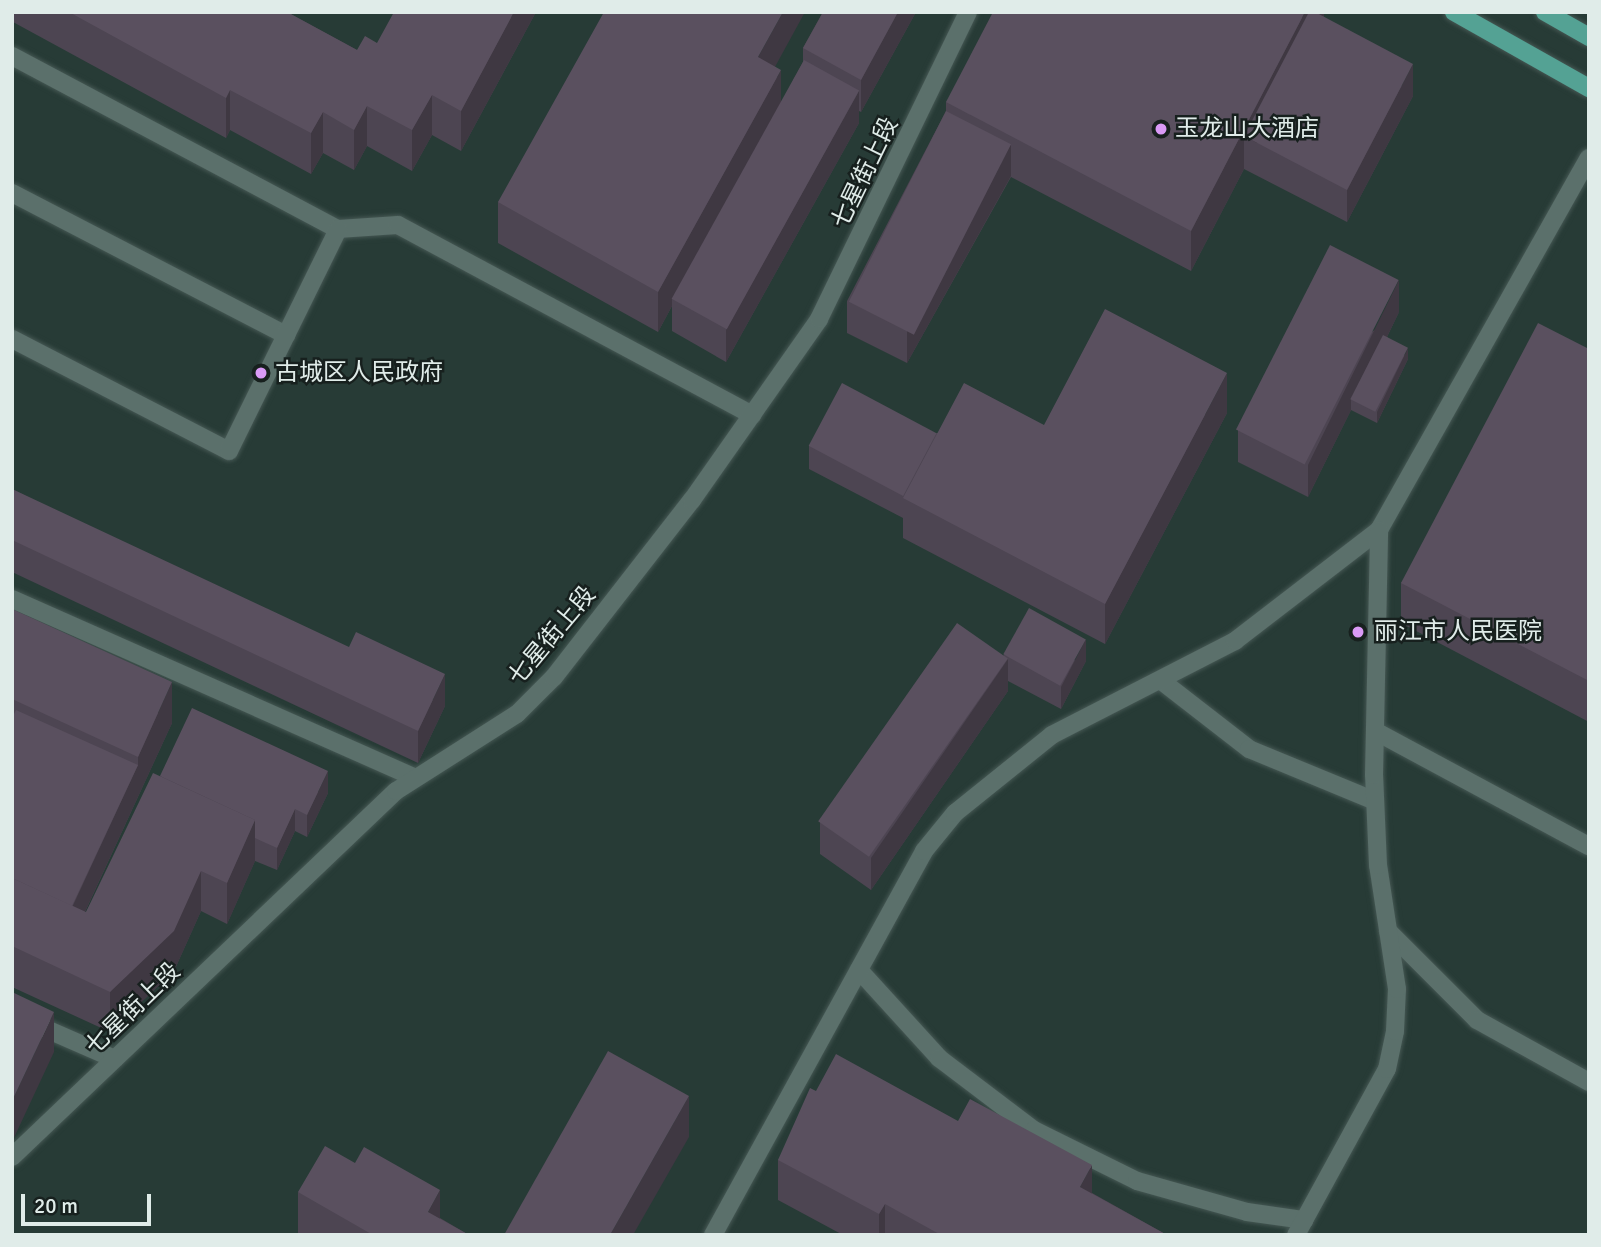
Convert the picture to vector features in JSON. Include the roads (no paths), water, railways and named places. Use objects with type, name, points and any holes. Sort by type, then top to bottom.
[{"type":"main road","points":[[1454,12],[1589,88]]},
{"type":"main road","points":[[1545,12],[1589,37]]},
{"type":"street","name":"七星街上段","points":[[12,1157],[415,778],[537,697],[752,415],[819,319],[968,12]]},
{"type":"street","points":[[12,56],[338,229],[398,225],[752,415]]},
{"type":"street","points":[[714,1234],[925,851],[990,779],[1052,735],[1164,683],[1286,607],[1379,530],[1589,159]]},
{"type":"street","points":[[12,193],[286,335]]},
{"type":"street","points":[[12,339],[229,451],[338,229]]},
{"type":"street","points":[[859,970],[939,1058],[1054,1142],[1192,1199],[1300,1228],[1387,1069],[1397,989],[1388,931],[1375,800],[1379,530]]},
{"type":"street","points":[[12,599],[415,778]]},
{"type":"street","points":[[1164,683],[1250,749],[1375,800]]},
{"type":"street","points":[[1375,731],[1589,846]]},
{"type":"street","points":[[1388,931],[1477,1020],[1589,1082]]},
{"type":"street","points":[[12,1014],[115,1059]]},
{"type":"place","name":"玉龙山大酒店","points":[[1161,129]]},
{"type":"place","name":"古城区人民政府","points":[[261,373]]},
{"type":"place","name":"丽江市人民医院","points":[[1358,632]]}]
